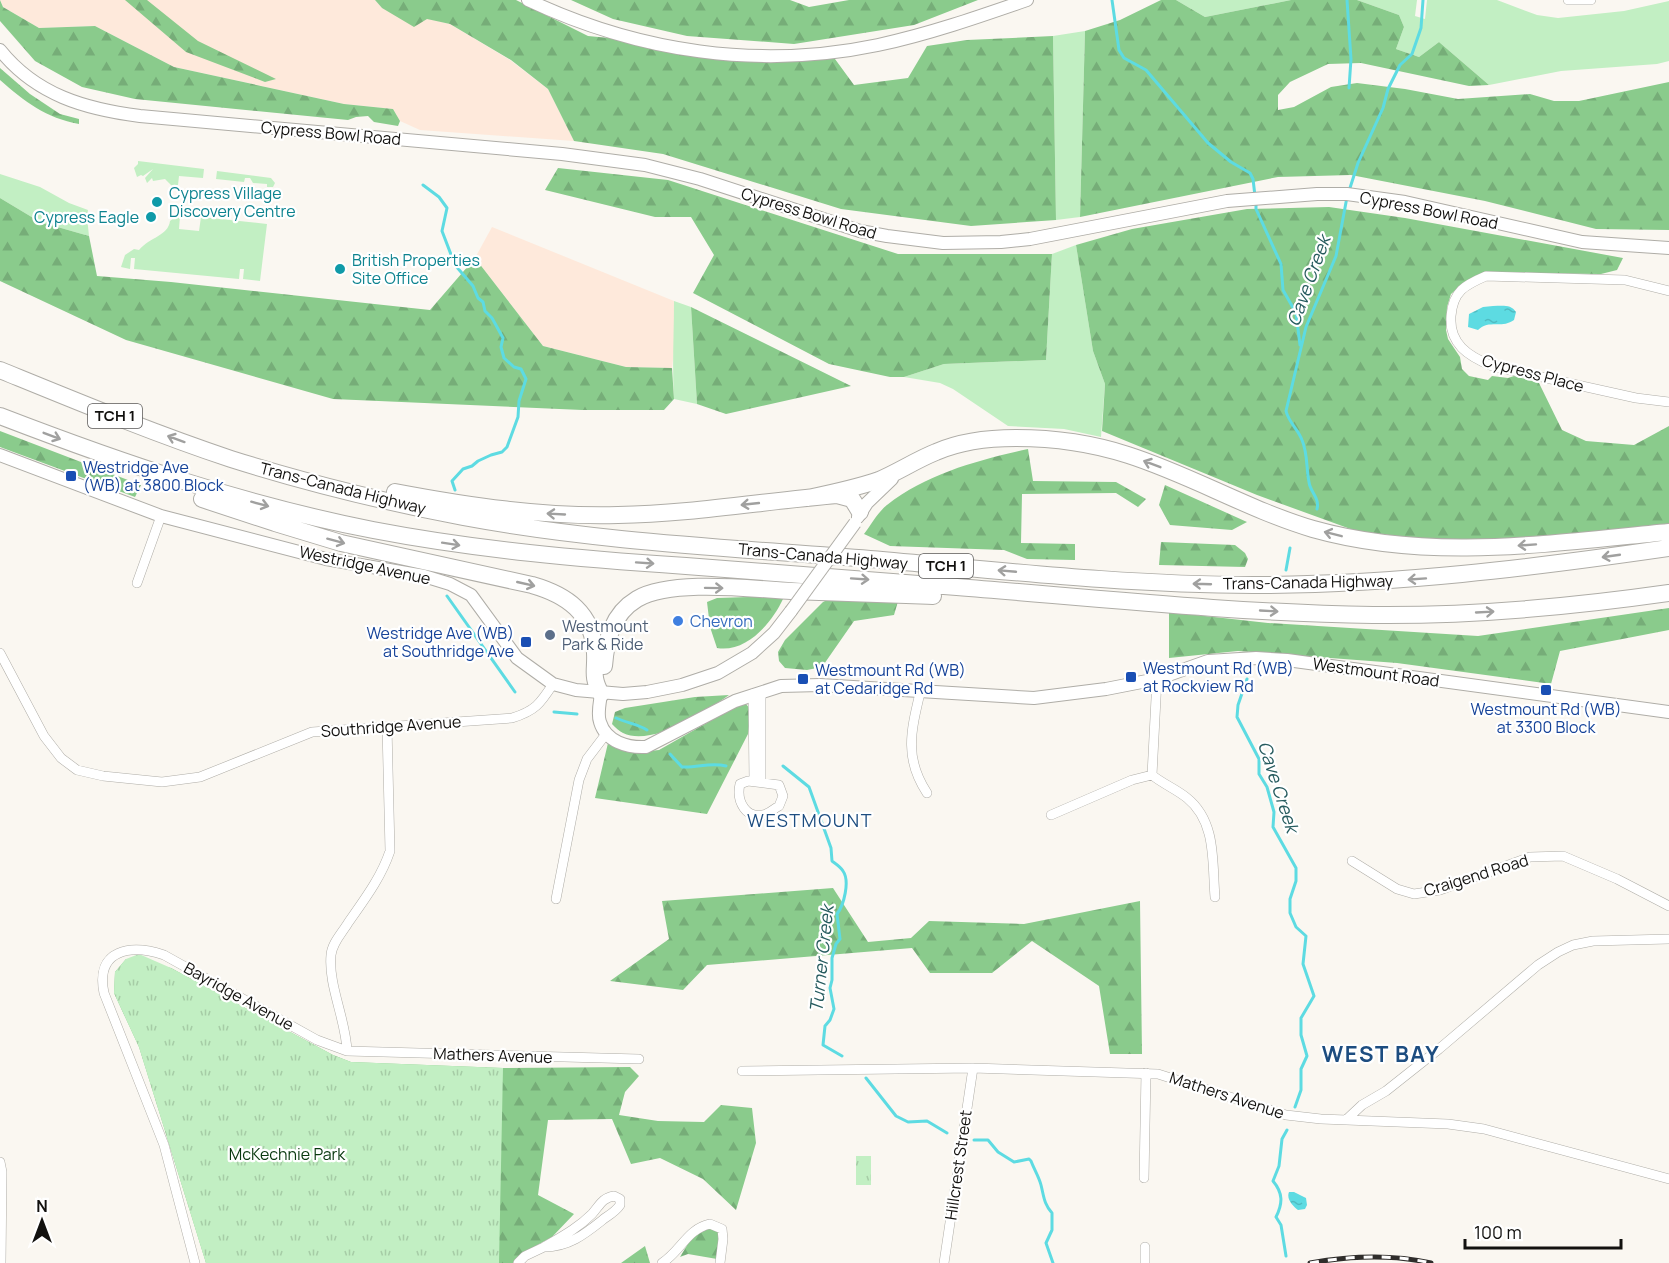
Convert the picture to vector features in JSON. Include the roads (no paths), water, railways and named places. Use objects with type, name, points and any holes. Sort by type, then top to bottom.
[{"type":"highway","name":"Trans-Canada Highway","points":[[0,370],[152,431],[231,459],[304,480],[461,517],[540,530],[620,539],[1129,581],[1251,585],[1374,582],[1507,570],[1669,548]]},
{"type":"highway","name":"Trans-Canada Highway","points":[[0,416],[181,481],[277,508],[374,530],[456,544],[585,559],[1251,609],[1375,615],[1530,610],[1669,593]]},
{"type":"highway","points":[[808,498],[877,480],[949,447],[992,439],[1057,440],[1109,450],[1163,468],[1290,522],[1338,535],[1387,544],[1452,548],[1495,547],[1669,532]]},
{"type":"highway","points":[[104,455],[171,488],[297,530],[376,551],[532,585],[557,593],[577,608],[591,631],[595,656],[594,679],[601,694]]},
{"type":"highway","points":[[231,459],[496,509],[558,514],[647,514],[846,496],[857,505],[857,518]]},
{"type":"highway","points":[[601,694],[605,649],[612,626],[626,608],[637,599],[663,591],[722,588],[951,596],[1085,597]]},
{"type":"street","points":[[528,0],[588,26],[656,44],[693,51],[767,56],[805,56],[879,45],[953,26],[1027,0]]},
{"type":"street","points":[[1568,0],[1591,0]]},
{"type":"street","name":"Cypress Bowl Road","points":[[0,50],[24,75],[40,87],[57,96],[95,109],[140,117],[562,154],[645,165],[700,178],[832,223],[915,240],[971,243],[1030,239],[1217,202],[1259,197],[1347,194],[1405,202],[1582,242],[1669,248]]},
{"type":"street","name":"Cypress Place","points":[[1669,291],[1624,280],[1486,276],[1463,288],[1455,297],[1451,327],[1455,340],[1464,351],[1492,366],[1636,398],[1669,402]]},
{"type":"street","name":"Westridge Avenue","points":[[0,455],[161,516],[326,559],[424,576],[450,584],[471,594],[517,658],[553,684],[601,694],[647,692],[682,685],[718,673],[752,653],[774,633],[857,518],[883,486],[922,459]]},
{"type":"street","points":[[137,583],[161,516]]},
{"type":"street","name":"Southridge Avenue","points":[[0,653],[44,736],[61,758],[77,770],[103,776],[162,782],[200,777],[312,732],[512,718],[530,713],[540,704],[553,684]]},
{"type":"street","name":"Westmount Road","points":[[606,734],[627,746],[646,747],[735,701],[781,686],[819,686],[1034,698],[1106,689],[1157,679],[1208,662],[1228,659],[1266,659],[1392,674],[1669,712]]},
{"type":"street","points":[[1152,775],[1157,679]]},
{"type":"street","points":[[757,693],[757,782]]},
{"type":"street","points":[[920,693],[912,727],[911,757],[918,780],[927,794]]},
{"type":"street","points":[[556,899],[579,780],[587,759],[606,734],[599,722],[601,694]]},
{"type":"street","points":[[347,1051],[346,1033],[333,979],[331,954],[337,940],[384,870],[390,851],[387,727]]},
{"type":"street","points":[[1052,815],[1132,780],[1152,775],[1187,798],[1206,821],[1215,897]]},
{"type":"street","points":[[748,781],[757,782],[779,785],[783,796],[779,806],[765,814],[754,815],[743,807],[738,795],[740,784],[748,781]]},
{"type":"street","name":"Craigend Road","points":[[1352,861],[1397,889],[1414,894],[1440,890],[1530,857],[1563,856],[1617,879],[1669,906]]},
{"type":"street","points":[[1346,1120],[1362,1105],[1386,1091],[1439,1049],[1538,965],[1558,952],[1593,940],[1669,939]]},
{"type":"street","name":"Bayridge Avenue","points":[[195,1263],[164,1145],[104,993],[102,977],[108,962],[120,953],[137,948],[164,955],[316,1040],[347,1051]]},
{"type":"street","name":"Mathers Avenue","points":[[347,1051],[639,1059]]},
{"type":"street","name":"Mathers Avenue","points":[[742,1071],[973,1068],[1146,1073],[1168,1076],[1286,1115],[1301,1118],[1448,1124],[1484,1129],[1669,1179]]},
{"type":"street","name":"Hillcrest Street","points":[[944,1263],[973,1068]]},
{"type":"street","points":[[1144,1178],[1146,1073]]},
{"type":"street","points":[[0,1162],[2,1172],[1,1263]]},
{"type":"street","points":[[518,1263],[525,1256],[579,1226],[594,1212],[604,1198],[614,1196],[620,1199],[617,1210],[580,1238],[555,1247],[544,1247]]},
{"type":"street","points":[[662,1263],[678,1251],[696,1229],[710,1224],[722,1228],[720,1263]]},
{"type":"street","points":[[1145,1247],[1145,1263]]},
{"type":"water","points":[[1483,307],[1512,308],[1516,312],[1514,320],[1505,324],[1487,325],[1478,330],[1468,327],[1469,314]]},
{"type":"water","points":[[1289,1192],[1306,1198],[1305,1209],[1298,1210],[1294,1206],[1289,1200]]},
{"type":"waterway","points":[[1112,0],[1119,50],[1124,58],[1146,70],[1208,143],[1231,162],[1250,173],[1255,196]]},
{"type":"waterway","points":[[1347,0],[1351,59],[1349,88]]},
{"type":"waterway","name":"Cave Creek","points":[[1349,191],[1358,163],[1383,108],[1388,89],[1400,65],[1412,54],[1421,28],[1423,0]]},
{"type":"waterway","name":"Turner Creek","points":[[423,185],[439,197],[447,208],[442,231],[455,265],[473,286],[478,298],[483,302],[485,311],[492,318],[503,338],[501,347],[504,358],[514,367],[521,369],[526,379],[519,401],[518,417],[507,447],[502,452],[463,469],[452,481],[455,490]]},
{"type":"waterway","name":"Cave Creek","points":[[1317,509],[1318,505],[1309,482],[1304,445],[1286,411],[1306,327],[1336,256],[1347,197]]},
{"type":"waterway","points":[[1256,202],[1256,209],[1281,264],[1283,290],[1296,313],[1300,345]]},
{"type":"waterway","name":"Cave Creek","points":[[1286,570],[1290,548]]},
{"type":"waterway","name":"Turner Creek","points":[[447,596],[515,692]]},
{"type":"waterway","name":"Cave Creek","points":[[1247,679],[1238,705],[1237,717],[1259,759],[1259,774],[1267,787],[1274,812],[1273,827],[1296,868],[1296,881],[1290,899],[1290,913],[1296,927],[1306,936],[1303,964],[1314,996],[1301,1018],[1301,1035],[1307,1056],[1301,1069],[1301,1090],[1295,1107]]},
{"type":"waterway","name":"Turner Creek","points":[[554,712],[577,714]]},
{"type":"waterway","name":"Turner Creek","points":[[616,718],[647,730]]},
{"type":"waterway","name":"Turner Creek","points":[[670,754],[682,767],[726,766]]},
{"type":"waterway","name":"Turner Creek","points":[[783,766],[809,787],[831,848],[832,861],[841,868],[845,875],[845,893],[837,914],[840,939],[832,958],[830,988],[834,1009],[825,1026],[823,1045],[842,1056]]},
{"type":"waterway","name":"Turner Creek","points":[[866,1078],[896,1116],[908,1122],[927,1121],[947,1133]]},
{"type":"waterway","name":"Cave Creek","points":[[1286,1256],[1281,1225],[1276,1217],[1281,1203],[1280,1194],[1273,1181],[1279,1166],[1282,1139],[1287,1130]]},
{"type":"waterway","name":"Turner Creek","points":[[974,1140],[988,1140],[998,1152],[1014,1162],[1029,1159],[1031,1161],[1046,1203],[1052,1213],[1052,1230],[1046,1243],[1053,1263]]},
{"type":"railway","points":[[1310,1263],[1370,1257],[1401,1258],[1431,1263]]},
{"type":"place","name":"Cypress Village Discovery Centre","points":[[157,202]]},
{"type":"place","name":"Cypress Eagle","points":[[151,217]]},
{"type":"place","name":"British Properties Site Office","points":[[340,269]]},
{"type":"place","name":"Westridge Ave (WB) at 3800 Block","points":[[71,476]]},
{"type":"place","name":"Chevron","points":[[678,621]]},
{"type":"place","name":"Westmount Park & Ride","points":[[550,635]]},
{"type":"place","name":"Westridge Ave (WB) at Southridge Ave","points":[[526,642]]},
{"type":"place","name":"Westmount Rd (WB) at Rockview Rd","points":[[1131,677]]},
{"type":"place","name":"Westmount Rd (WB) at Cedaridge Rd","points":[[803,679]]},
{"type":"place","name":"Westmount Rd (WB) at 3300 Block","points":[[1546,690]]},
{"type":"district","name":"WESTMOUNT","points":[[810,821]]},
{"type":"district","name":"WEST BAY","points":[[1381,1054]]},
{"type":"park label","name":"McKechnie Park","points":[[287,1154]]}]
